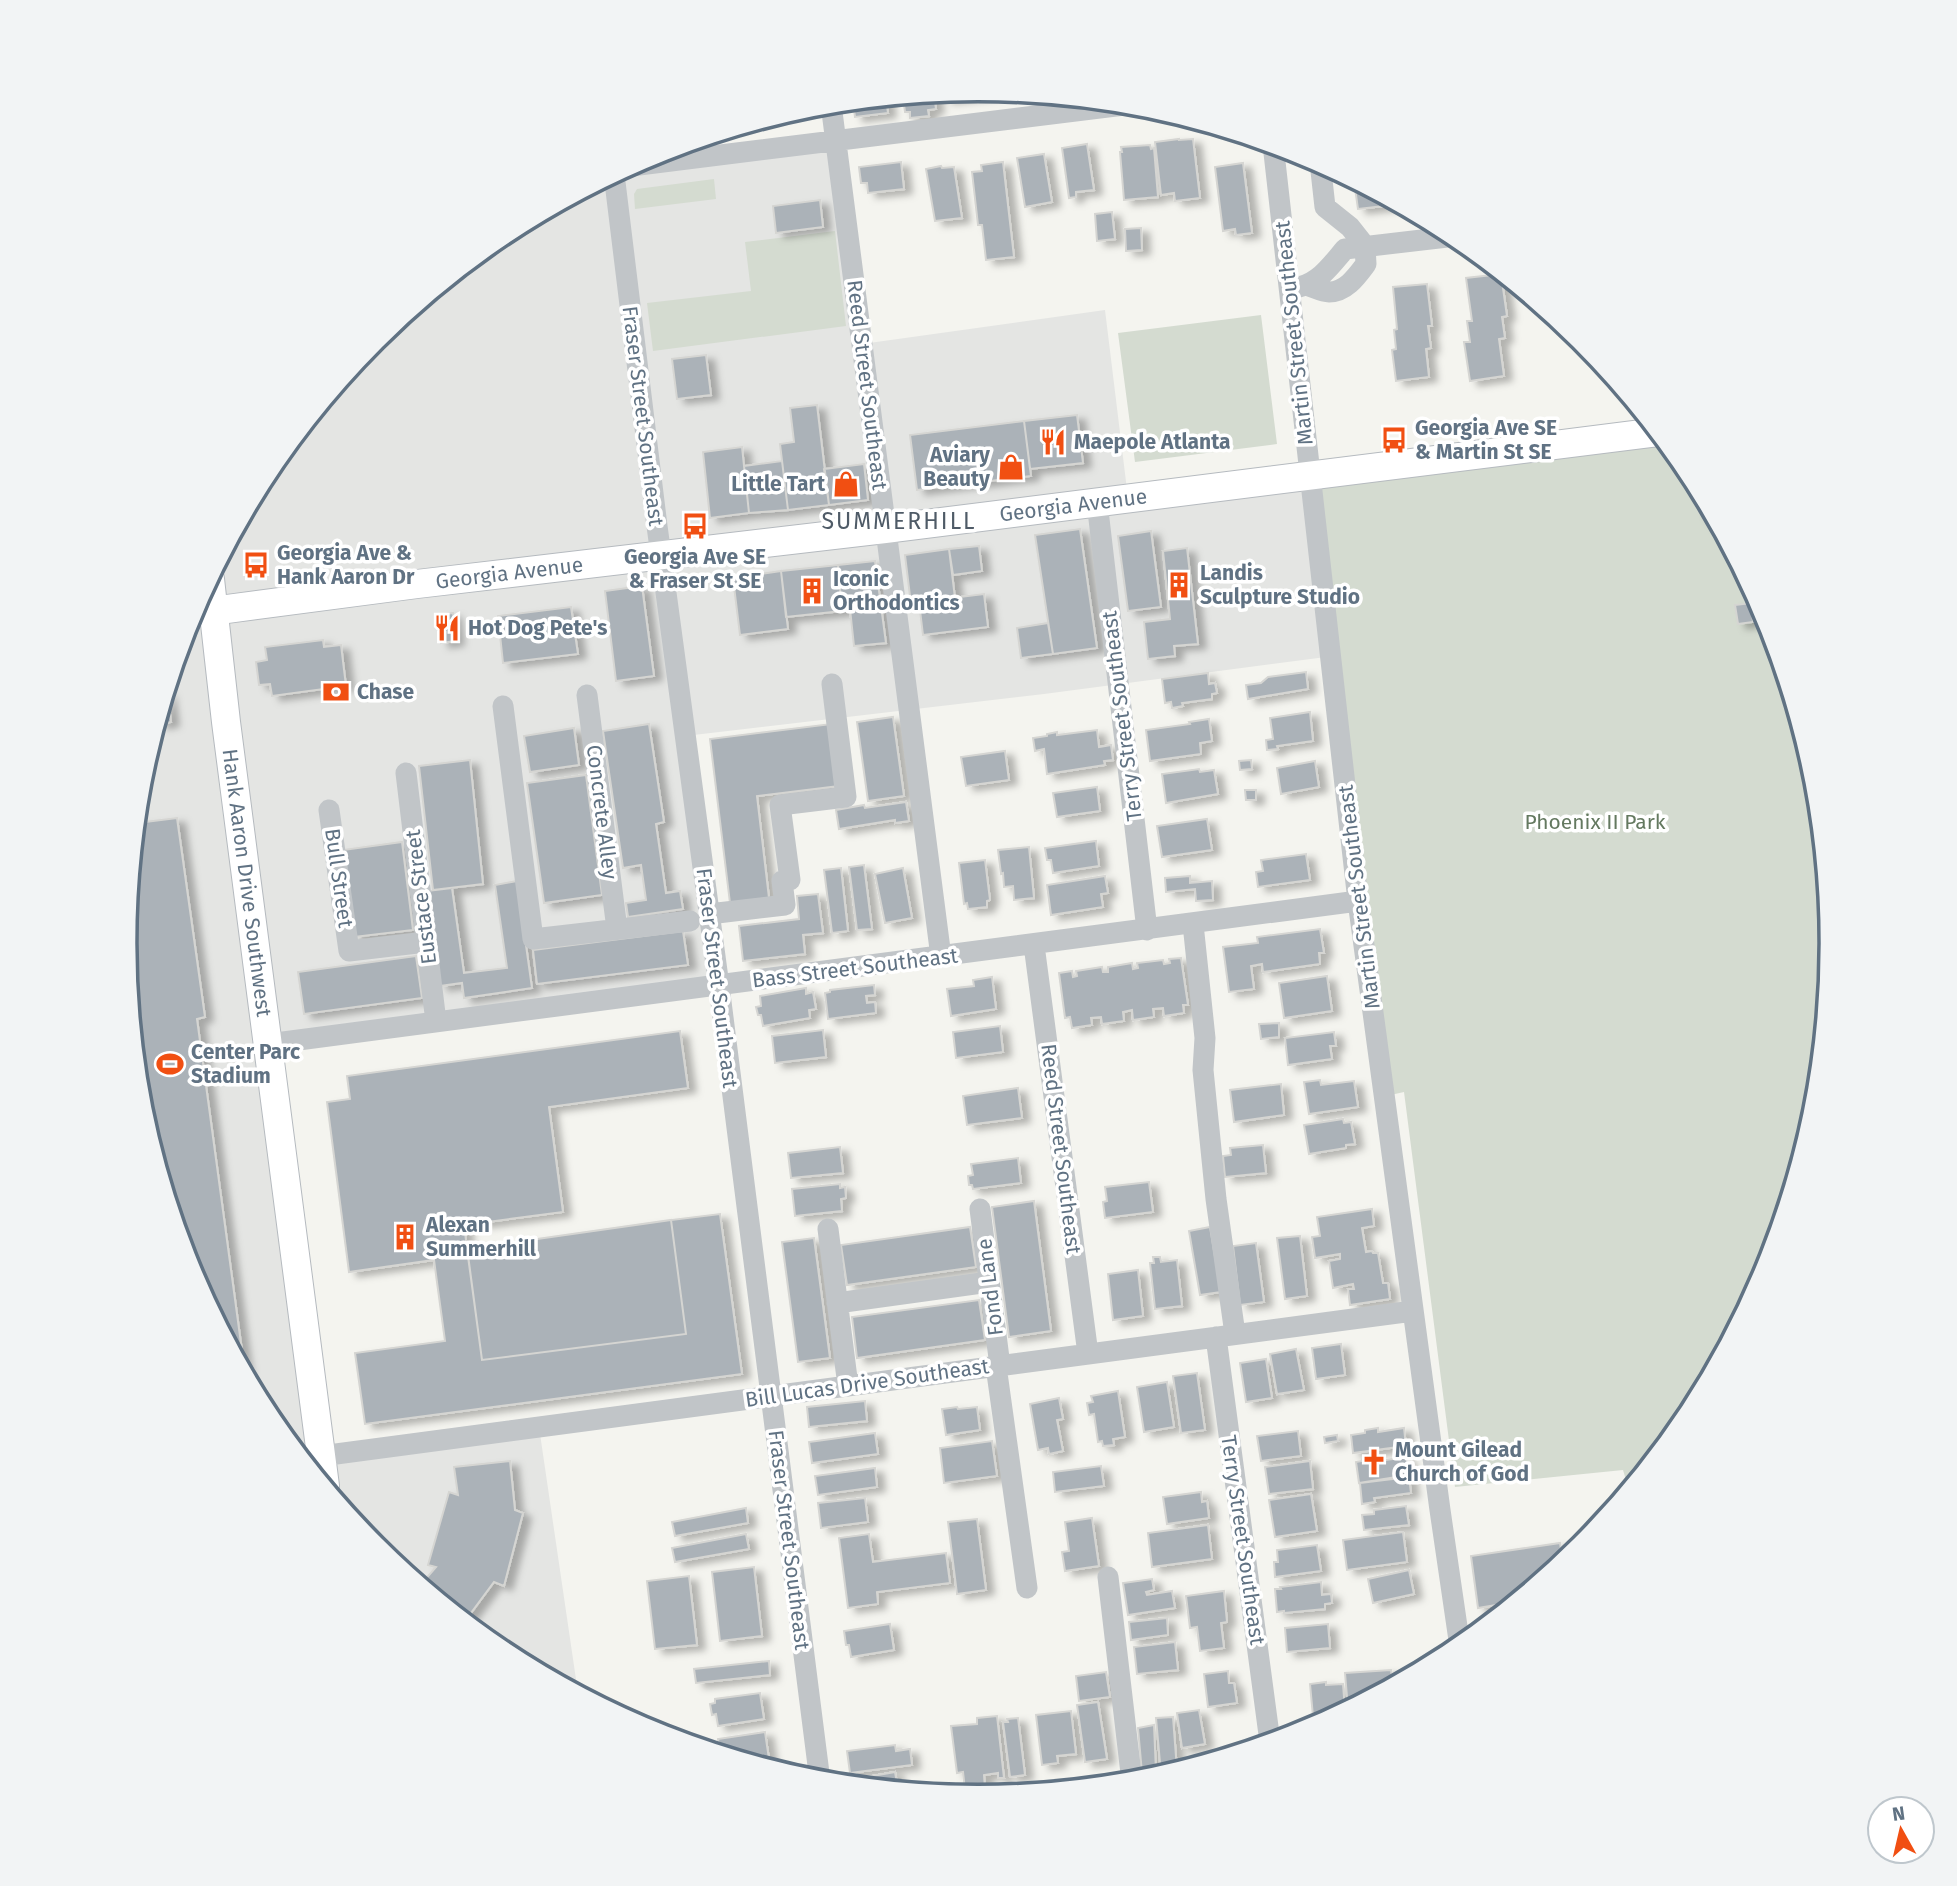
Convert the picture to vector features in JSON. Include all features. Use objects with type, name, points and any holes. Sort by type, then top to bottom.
[{"type":"main road","name":"Georgia Avenue","points":[[206,610],[885,529],[1648,433]]},
{"type":"main road","name":"Hank Aaron Drive Southwest","points":[[204,615],[268,1044],[323,1469]]},
{"type":"street","points":[[667,162],[835,142],[1041,105]]},
{"type":"street","name":"Reed Street Southeast","points":[[832,115],[941,957]]},
{"type":"street","name":"Martin Street Southeast","points":[[1274,156],[1298,287],[1310,476],[1359,901],[1458,1634]]},
{"type":"street","points":[[1321,175],[1325,207],[1350,227],[1365,246]]},
{"type":"street","name":"Fraser Street Southeast","points":[[615,184],[661,554],[699,918],[719,986],[818,1769]]},
{"type":"street","points":[[1298,287],[1323,275],[1345,249],[1438,238]]},
{"type":"street","name":"Terry Street Southeast","points":[[1097,502],[1147,930]]},
{"type":"street","points":[[503,706],[533,939],[785,905],[782,881],[790,880],[780,805],[846,797],[832,684]]},
{"type":"street","name":"Concrete Alley","points":[[587,695],[617,929]]},
{"type":"street","name":"Eustace Street","points":[[406,772],[436,1022]]},
{"type":"street","name":"Bull Street","points":[[329,810],[349,951],[426,942]]},
{"type":"street","name":"Bass Street Southeast","points":[[268,1044],[1359,901]]},
{"type":"street","name":"Terry Street Southeast","points":[[1193,924],[1205,1038],[1203,1070],[1216,1199],[1225,1336],[1269,1732]]},
{"type":"street","name":"Reed Street Southeast","points":[[1034,945],[1088,1354]]},
{"type":"street","name":"Fond Lane","points":[[980,1209],[998,1366]]},
{"type":"street","points":[[828,1228],[848,1386]]},
{"type":"street","points":[[837,1303],[989,1282]]},
{"type":"street","name":"Bill Lucas Drive Southeast","points":[[321,1456],[1413,1311]]},
{"type":"street","points":[[998,1366],[1027,1588]]},
{"type":"street","points":[[1108,1577],[1131,1770]]},
{"type":"shaded area","points":[[839,144],[862,344],[1105,310],[1128,498],[1310,476],[1326,657],[1044,694],[685,736],[719,986],[268,1044],[321,1456],[539,1427],[576,1682],[511,1643],[466,1611],[383,1538],[311,1455],[250,1364],[201,1265],[166,1161],[153,1107],[139,998],[139,888],[153,779],[182,673],[201,621],[224,571],[279,475],[346,388],[383,348],[466,275],[558,214],[606,188],[652,168]]},
{"type":"green space","points":[[714,179],[716,199],[635,209],[634,194],[637,189]]},
{"type":"green space","points":[[835,231],[846,326],[653,351],[647,303],[751,291],[745,242]]},
{"type":"green space","points":[[1261,315],[1277,444],[1135,462],[1118,333]]},
{"type":"green space","name":"Phoenix II Park","points":[[1652,439],[1707,522],[1733,571],[1756,621],[1775,673],[1804,779],[1818,888],[1818,998],[1804,1107],[1775,1213],[1756,1265],[1733,1315],[1678,1411],[1626,1480],[1623,1470],[1455,1487],[1404,1092],[1386,1096],[1308,479]]},
{"type":"building","points":[[935,103],[936,109],[928,110],[929,116],[910,118],[910,112],[905,112],[904,105]]},
{"type":"building","points":[[887,107],[888,113],[855,117],[854,111]]},
{"type":"building","points":[[1193,139],[1200,198],[1175,201],[1174,193],[1161,195],[1155,142]]},
{"type":"building","points":[[1087,144],[1094,190],[1076,192],[1076,197],[1069,198],[1062,148]]},
{"type":"building","points":[[1150,145],[1151,149],[1154,148],[1158,197],[1124,200],[1121,147]]},
{"type":"building","points":[[1044,154],[1052,202],[1025,207],[1017,158]]},
{"type":"building","points":[[901,162],[904,189],[868,193],[867,183],[861,183],[859,167]]},
{"type":"building","points":[[1003,162],[1014,257],[986,260],[982,225],[978,225],[972,172],[982,171],[981,165]]},
{"type":"building","points":[[1243,163],[1252,233],[1236,235],[1235,229],[1223,231],[1215,167]]},
{"type":"building","points":[[954,167],[962,218],[935,221],[926,169]]},
{"type":"building","points":[[1355,190],[1384,206],[1358,209]]},
{"type":"building","points":[[820,200],[823,227],[776,233],[773,206]]},
{"type":"building","points":[[1112,212],[1115,239],[1097,241],[1095,214]]},
{"type":"building","points":[[1141,228],[1142,250],[1126,251],[1125,229]]},
{"type":"building","points":[[1491,275],[1503,285],[1507,316],[1502,317],[1505,338],[1499,339],[1504,376],[1470,381],[1464,342],[1470,342],[1467,321],[1472,321],[1466,278]]},
{"type":"building","points":[[1427,284],[1432,326],[1428,326],[1431,348],[1426,349],[1429,377],[1396,381],[1392,350],[1396,349],[1394,330],[1397,329],[1393,287]]},
{"type":"building","points":[[706,355],[711,395],[677,399],[672,359]]},
{"type":"building","points":[[817,405],[829,505],[788,510],[780,444],[794,442],[790,408]]},
{"type":"building","name":"Maepole Atlanta","points":[[1077,415],[1083,463],[1030,469],[1024,421]]},
{"type":"building","points":[[1024,421],[1031,476],[917,490],[910,435]]},
{"type":"building","points":[[742,447],[749,513],[710,518],[703,452]]},
{"type":"building","points":[[782,461],[788,510],[749,513],[744,466]]},
{"type":"building","name":"Little Tart","points":[[864,464],[868,500],[829,505],[824,469]]},
{"type":"building","points":[[1080,529],[1097,648],[1053,654],[1035,535]]},
{"type":"building","points":[[1151,531],[1161,607],[1128,611],[1118,536]]},
{"type":"building","points":[[979,546],[982,571],[953,575],[949,549]]},
{"type":"building","name":"Landis Sculpture Studio","points":[[1187,548],[1198,644],[1174,646],[1175,656],[1148,659],[1144,622],[1170,619],[1163,551]]},
{"type":"building","points":[[949,549],[955,598],[911,604],[905,555]]},
{"type":"building","points":[[875,561],[886,643],[854,646],[850,609],[842,611],[838,565]]},
{"type":"building","name":"Iconic Orthodontics","points":[[838,565],[842,611],[786,617],[781,571]]},
{"type":"building","points":[[781,571],[788,629],[740,635],[733,578]]},
{"type":"building","points":[[642,586],[654,676],[616,681],[605,591]]},
{"type":"building","points":[[984,594],[988,627],[923,635],[919,602]]},
{"type":"building","points":[[1748,603],[1753,622],[1738,624],[1735,605]]},
{"type":"building","points":[[571,607],[578,654],[503,663],[498,616]]},
{"type":"building","name":"Hot Dog Pete's","points":[[453,613],[456,641],[441,643],[438,615]]},
{"type":"building","points":[[1048,623],[1053,654],[1021,658],[1017,628]]},
{"type":"building","points":[[323,640],[324,647],[341,645],[346,686],[272,696],[270,684],[259,685],[256,662],[267,660],[265,647]]},
{"type":"building","points":[[1306,672],[1308,689],[1248,699],[1246,685],[1261,683],[1268,677]]},
{"type":"building","points":[[1208,673],[1209,684],[1215,683],[1217,693],[1212,694],[1212,699],[1182,703],[1183,706],[1172,708],[1171,702],[1165,703],[1162,679]]},
{"type":"building","points":[[1310,712],[1313,741],[1267,750],[1266,740],[1273,739],[1270,718]]},
{"type":"building","points":[[893,717],[904,796],[868,801],[857,722]]},
{"type":"building","points":[[1209,719],[1212,741],[1200,743],[1201,754],[1150,761],[1146,730]]},
{"type":"building","points":[[649,724],[664,822],[656,824],[666,893],[680,891],[683,909],[628,917],[626,903],[646,900],[641,865],[623,868],[603,731]]},
{"type":"building","points":[[831,724],[839,786],[757,796],[769,898],[730,903],[710,739]]},
{"type":"building","points":[[574,728],[579,765],[530,772],[524,736]]},
{"type":"building","points":[[1097,730],[1099,747],[1111,745],[1113,760],[1104,761],[1105,765],[1047,774],[1044,749],[1035,751],[1033,738],[1057,732],[1057,735]]},
{"type":"building","points":[[1005,751],[1009,780],[966,786],[961,757]]},
{"type":"building","points":[[470,760],[483,884],[433,890],[419,766]]},
{"type":"building","points":[[1251,760],[1252,769],[1240,770],[1239,761]]},
{"type":"building","points":[[1315,761],[1319,787],[1281,794],[1277,768]]},
{"type":"building","points":[[1199,769],[1200,772],[1214,770],[1218,794],[1166,803],[1162,774]]},
{"type":"building","points":[[586,775],[602,895],[544,903],[527,783]]},
{"type":"building","points":[[1097,787],[1100,811],[1057,817],[1053,793]]},
{"type":"building","points":[[1245,790],[1256,790],[1256,800],[1246,800]]},
{"type":"building","points":[[906,802],[909,821],[895,823],[895,820],[839,829],[836,810]]},
{"type":"building","name":"Center Parc Stadium","points":[[177,818],[205,1017],[197,1019],[242,1348],[201,1265],[166,1161],[153,1107],[144,1053],[137,943],[146,822]]},
{"type":"building","points":[[1207,819],[1212,850],[1162,857],[1157,826]]},
{"type":"building","points":[[1096,841],[1099,866],[1053,873],[1045,848]]},
{"type":"building","points":[[402,842],[413,930],[354,937],[343,850]]},
{"type":"building","points":[[1029,847],[1034,898],[1014,900],[1013,886],[1004,887],[998,850]]},
{"type":"building","points":[[1306,854],[1310,880],[1258,887],[1256,872],[1263,871],[1261,860]]},
{"type":"building","points":[[985,860],[990,900],[987,901],[987,907],[968,909],[967,903],[964,904],[959,863]]},
{"type":"building","points":[[864,865],[872,929],[857,930],[849,867]]},
{"type":"building","points":[[841,868],[848,931],[832,933],[824,870]]},
{"type":"building","points":[[903,868],[912,918],[885,923],[875,874]]},
{"type":"building","points":[[1105,876],[1108,893],[1101,894],[1103,907],[1051,915],[1047,885]]},
{"type":"building","points":[[1190,876],[1190,883],[1212,881],[1213,900],[1196,901],[1195,889],[1166,892],[1165,878]]},
{"type":"building","points":[[517,881],[532,988],[464,998],[462,983],[440,986],[427,891],[452,888],[464,973],[507,968],[495,885]]},
{"type":"building","points":[[818,894],[823,933],[803,935],[805,954],[743,961],[739,926],[799,919],[797,896]]},
{"type":"building","points":[[1320,929],[1324,953],[1319,953],[1320,964],[1263,972],[1262,964],[1251,966],[1254,989],[1229,992],[1223,947],[1258,943],[1257,937]]},
{"type":"building","points":[[683,931],[688,965],[537,984],[533,950]]},
{"type":"building","points":[[416,956],[422,998],[304,1014],[298,972]]},
{"type":"building","points":[[1181,958],[1188,1005],[1183,1005],[1184,1013],[1164,1016],[1163,1008],[1153,1009],[1154,1017],[1133,1020],[1132,1010],[1123,1012],[1124,1021],[1102,1024],[1101,1017],[1091,1018],[1092,1025],[1072,1028],[1070,1017],[1065,1018],[1059,973],[1072,971],[1073,977],[1077,976],[1076,971],[1102,967],[1103,972],[1108,972],[1108,967],[1132,963],[1133,969],[1138,968],[1137,963],[1163,960],[1164,964],[1170,963],[1169,959]]},
{"type":"building","points":[[1327,976],[1332,1011],[1284,1018],[1279,983]]},
{"type":"building","points":[[992,977],[996,1009],[951,1016],[947,989],[974,986],[973,980]]},
{"type":"building","points":[[874,985],[875,995],[866,996],[867,1003],[875,1002],[876,1013],[828,1019],[825,993],[830,990]]},
{"type":"building","points":[[806,988],[806,994],[813,992],[816,1009],[809,1010],[810,1018],[763,1026],[756,1007],[761,1006],[760,996]]},
{"type":"building","points":[[1279,1023],[1279,1037],[1261,1039],[1259,1024]]},
{"type":"building","points":[[1000,1026],[1003,1052],[956,1058],[953,1032]]},
{"type":"building","points":[[823,1030],[826,1057],[775,1063],[772,1036]]},
{"type":"building","name":"Alexan Summerhill","points":[[680,1031],[688,1088],[549,1107],[563,1212],[464,1225],[482,1360],[686,1334],[671,1220],[720,1214],[742,1374],[365,1424],[355,1353],[445,1341],[434,1260],[349,1272],[327,1102],[350,1099],[347,1076]]},
{"type":"building","points":[[1334,1032],[1336,1046],[1330,1046],[1332,1059],[1288,1065],[1285,1038]]},
{"type":"building","points":[[1320,1080],[1321,1085],[1354,1081],[1358,1107],[1309,1114],[1304,1082]]},
{"type":"building","points":[[1281,1084],[1284,1115],[1234,1122],[1230,1090]]},
{"type":"building","points":[[1018,1088],[1022,1118],[967,1125],[963,1096]]},
{"type":"building","points":[[1343,1119],[1344,1123],[1351,1122],[1355,1144],[1309,1154],[1304,1125]]},
{"type":"building","points":[[1263,1145],[1266,1173],[1225,1177],[1223,1156],[1231,1155],[1230,1148]]},
{"type":"building","points":[[840,1147],[843,1173],[791,1178],[788,1153]]},
{"type":"building","points":[[1018,1158],[1021,1183],[973,1189],[972,1185],[969,1185],[968,1176],[973,1175],[971,1164]]},
{"type":"building","points":[[1149,1182],[1153,1212],[1105,1218],[1105,1187]]},
{"type":"building","points":[[840,1184],[840,1188],[845,1187],[846,1198],[841,1199],[842,1211],[795,1216],[792,1189]]},
{"type":"building","points":[[1034,1201],[1051,1331],[1009,1337],[992,1207]]},
{"type":"building","points":[[1372,1209],[1374,1226],[1362,1228],[1366,1252],[1378,1253],[1383,1283],[1388,1283],[1390,1299],[1350,1305],[1348,1289],[1354,1289],[1353,1284],[1333,1288],[1329,1261],[1340,1259],[1340,1254],[1315,1258],[1312,1237],[1320,1236],[1317,1217]]},
{"type":"building","points":[[671,1220],[686,1334],[482,1360],[467,1249]]},
{"type":"building","points":[[970,1227],[976,1267],[847,1285],[841,1245]]},
{"type":"building","points":[[1210,1227],[1221,1292],[1200,1295],[1189,1231]]},
{"type":"building","points":[[1300,1236],[1307,1296],[1285,1299],[1277,1238]]},
{"type":"building","points":[[814,1238],[830,1358],[798,1362],[782,1242]]},
{"type":"building","points":[[1256,1243],[1264,1302],[1240,1305],[1233,1246]]},
{"type":"building","points":[[1153,1257],[1160,1257],[1161,1262],[1177,1260],[1182,1306],[1155,1309],[1150,1263],[1154,1263]]},
{"type":"building","points":[[1138,1270],[1143,1316],[1113,1320],[1108,1274]]},
{"type":"building","points":[[979,1300],[985,1340],[857,1358],[852,1317]]},
{"type":"building","points":[[1341,1344],[1345,1375],[1316,1379],[1312,1348]]},
{"type":"building","points":[[1296,1349],[1304,1390],[1277,1394],[1270,1354]]},
{"type":"building","points":[[1266,1359],[1272,1398],[1246,1402],[1240,1363]]},
{"type":"building","points":[[1197,1373],[1205,1430],[1181,1433],[1173,1376]]},
{"type":"building","points":[[1167,1382],[1174,1427],[1144,1432],[1137,1387]]},
{"type":"building","points":[[1118,1391],[1125,1437],[1113,1439],[1114,1445],[1103,1446],[1102,1441],[1098,1442],[1094,1414],[1089,1415],[1087,1403],[1093,1402],[1091,1396]]},
{"type":"building","points":[[1059,1398],[1063,1419],[1057,1420],[1063,1451],[1049,1454],[1048,1448],[1038,1450],[1030,1404]]},
{"type":"building","points":[[865,1401],[867,1421],[809,1427],[807,1407]]},
{"type":"building","points":[[977,1407],[980,1430],[946,1435],[942,1409]]},
{"type":"building","points":[[1378,1428],[1378,1432],[1404,1428],[1406,1446],[1353,1453],[1351,1435]]},
{"type":"building","points":[[1298,1431],[1301,1456],[1261,1461],[1257,1436]]},
{"type":"building","points":[[875,1433],[878,1454],[812,1463],[809,1442]]},
{"type":"building","points":[[1337,1435],[1338,1441],[1325,1443],[1324,1437]]},
{"type":"building","points":[[992,1441],[997,1476],[944,1483],[940,1448]]},
{"type":"building","points":[[1371,1457],[1372,1462],[1407,1457],[1409,1475],[1359,1483],[1356,1462]]},
{"type":"building","points":[[510,1461],[515,1510],[523,1513],[504,1586],[494,1582],[470,1614],[426,1578],[436,1567],[428,1565],[449,1492],[458,1495],[454,1467]]},
{"type":"building","points":[[1310,1461],[1313,1489],[1269,1494],[1265,1467]]},
{"type":"building","points":[[1101,1466],[1104,1486],[1055,1492],[1053,1472]]},
{"type":"building","points":[[875,1468],[877,1487],[818,1495],[815,1476]]},
{"type":"building","points":[[1409,1477],[1411,1493],[1374,1498],[1375,1502],[1362,1504],[1360,1483]]},
{"type":"building","points":[[1201,1492],[1202,1502],[1207,1501],[1209,1518],[1167,1524],[1163,1497]]},
{"type":"building","points":[[1311,1494],[1317,1531],[1275,1537],[1269,1500]]},
{"type":"building","points":[[865,1498],[868,1522],[821,1528],[818,1503]]},
{"type":"building","points":[[1406,1506],[1409,1525],[1364,1530],[1362,1515],[1374,1514],[1374,1510]]},
{"type":"building","points":[[746,1508],[748,1523],[675,1536],[672,1522]]},
{"type":"building","points":[[1092,1518],[1099,1566],[1065,1571],[1062,1552],[1069,1551],[1065,1522]]},
{"type":"building","points":[[977,1519],[986,1590],[957,1594],[948,1522]]},
{"type":"building","points":[[1208,1525],[1212,1559],[1152,1567],[1148,1533]]},
{"type":"building","points":[[1403,1532],[1407,1562],[1347,1570],[1343,1540]]},
{"type":"building","points":[[746,1534],[749,1549],[675,1562],[672,1548]]},
{"type":"building","points":[[869,1534],[873,1562],[946,1553],[950,1583],[877,1592],[878,1604],[848,1608],[839,1538]]},
{"type":"building","points":[[1560,1543],[1561,1550],[1499,1605],[1478,1608],[1471,1556]]},
{"type":"building","points":[[1317,1545],[1321,1571],[1275,1577],[1274,1562],[1278,1562],[1277,1550]]},
{"type":"building","points":[[754,1567],[762,1636],[720,1641],[712,1572]]},
{"type":"building","points":[[1409,1570],[1414,1594],[1373,1603],[1368,1579]]},
{"type":"building","points":[[689,1576],[697,1645],[655,1649],[647,1581]]},
{"type":"building","points":[[1152,1579],[1154,1590],[1146,1592],[1147,1595],[1172,1591],[1175,1608],[1128,1615],[1123,1583]]},
{"type":"building","points":[[1321,1582],[1322,1595],[1331,1594],[1332,1603],[1325,1604],[1325,1609],[1277,1612],[1275,1589]]},
{"type":"building","points":[[1224,1591],[1227,1622],[1221,1623],[1224,1648],[1200,1651],[1197,1627],[1190,1628],[1186,1596]]},
{"type":"building","points":[[1167,1618],[1168,1635],[1131,1640],[1129,1622]]},
{"type":"building","points":[[890,1624],[894,1650],[851,1657],[844,1631]]},
{"type":"building","points":[[1328,1624],[1330,1648],[1287,1652],[1285,1628]]},
{"type":"building","points":[[1175,1642],[1178,1670],[1137,1674],[1134,1647]]},
{"type":"building","points":[[769,1661],[770,1675],[696,1683],[694,1669]]},
{"type":"building","points":[[1391,1670],[1392,1676],[1347,1700],[1345,1673]]},
{"type":"building","points":[[1228,1671],[1229,1683],[1234,1683],[1237,1703],[1208,1707],[1204,1674]]},
{"type":"building","points":[[1106,1672],[1110,1697],[1079,1701],[1076,1676]]},
{"type":"building","points":[[1310,1684],[1343,1684],[1344,1701],[1313,1715]]},
{"type":"building","points":[[760,1693],[764,1719],[718,1726],[716,1714],[712,1715],[710,1704],[715,1703],[715,1699]]},
{"type":"building","points":[[1098,1702],[1107,1759],[1085,1762],[1077,1705]]},
{"type":"building","points":[[1199,1710],[1205,1744],[1182,1748],[1177,1713]]},
{"type":"building","points":[[1071,1711],[1076,1754],[1057,1756],[1058,1763],[1042,1765],[1036,1715]]},
{"type":"building","points":[[997,1716],[1004,1778],[998,1778],[998,1773],[984,1775],[985,1784],[964,1784],[963,1772],[957,1773],[951,1726],[977,1724],[977,1718]]},
{"type":"building","points":[[1173,1717],[1176,1760],[1160,1764],[1156,1718]]},
{"type":"building","points":[[1018,1718],[1025,1775],[1010,1777],[1003,1722]]},
{"type":"building","points":[[1154,1725],[1156,1765],[1142,1768],[1138,1728]]},
{"type":"building","points":[[765,1732],[769,1758],[719,1743],[718,1739]]},
{"type":"building","points":[[895,1745],[896,1751],[910,1749],[912,1765],[850,1773],[847,1751]]},
{"type":"building","points":[[895,1772],[896,1780],[869,1777]]},
{"type":"place","name":"Georgia Ave SE & Martin St SE","points":[[1394,440]]},
{"type":"place","name":"Maepole Atlanta","points":[[1053,442]]},
{"type":"place","name":"Aviary Beauty","points":[[1011,467]]},
{"type":"place","name":"Little Tart","points":[[846,484]]},
{"type":"place","name":"Georgia Ave SE & Fraser St SE","points":[[695,526]]},
{"type":"place","name":"Georgia Ave & Hank Aaron Dr","points":[[256,565]]},
{"type":"place","name":"Landis Sculpture Studio","points":[[1179,585]]},
{"type":"place","name":"Iconic Orthodontics","points":[[812,591]]},
{"type":"place","name":"Hot Dog Pete's","points":[[447,628]]},
{"type":"place","name":"Chase","points":[[336,692]]},
{"type":"place","name":"Center Parc Stadium","points":[[170,1064]]},
{"type":"place","name":"Alexan Summerhill","points":[[405,1237]]},
{"type":"place","name":"Mount Gilead Church of God","points":[[1374,1462]]},
{"type":"district","name":"SUMMERHILL","points":[[899,521]]}]
